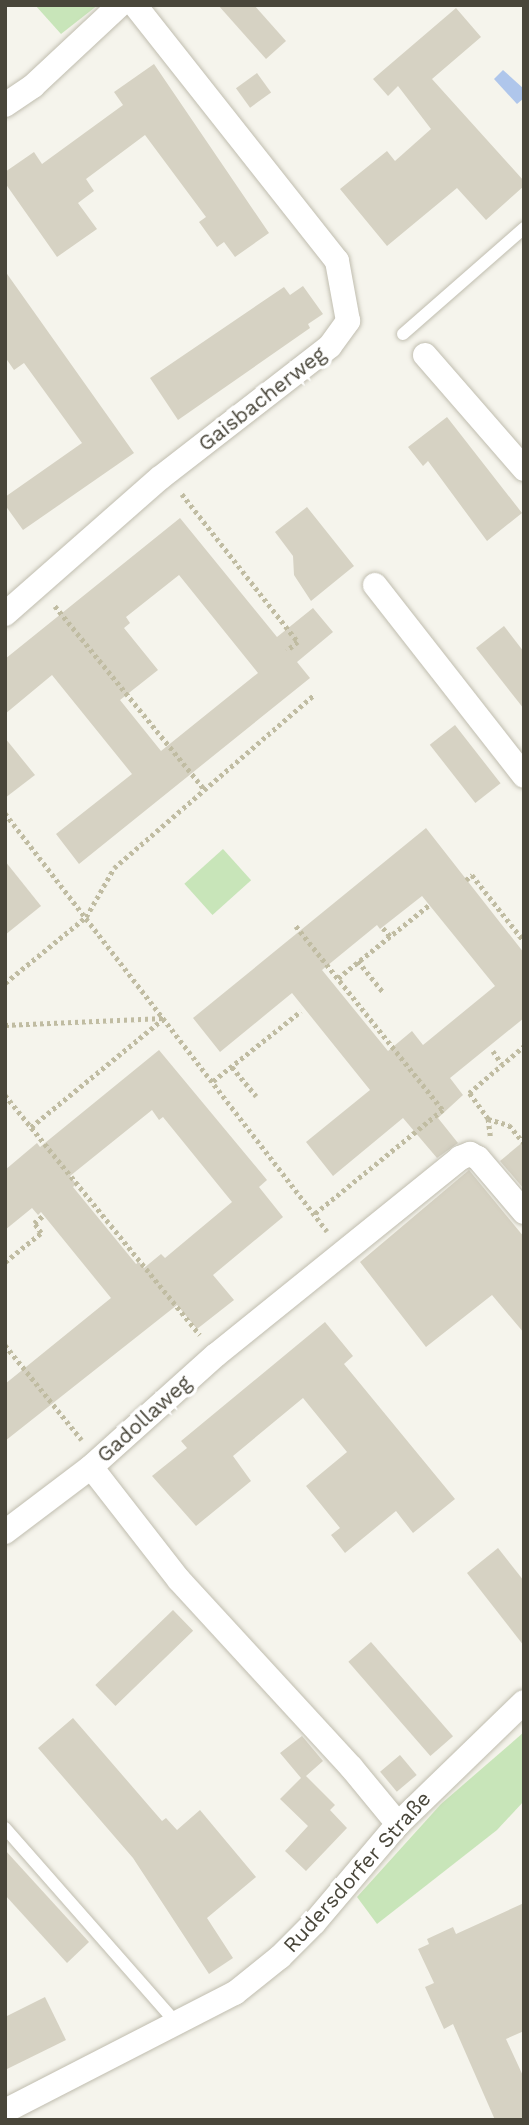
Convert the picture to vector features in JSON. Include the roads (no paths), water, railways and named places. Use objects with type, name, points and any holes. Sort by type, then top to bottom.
[{"type":"street","points":[[5,105],[33,86],[120,5]]},
{"type":"street","name":"Gaisbacherweg","points":[[5,614],[36,583],[166,473],[330,346],[348,321],[337,261],[135,5]]},
{"type":"street","points":[[425,355],[524,469]]},
{"type":"street","points":[[375,585],[524,776]]},
{"type":"street","name":"Gadollaweg","points":[[398,1824],[351,1767],[178,1580],[91,1467],[216,1355],[460,1158],[470,1154],[478,1158],[524,1212]]},
{"type":"street","points":[[5,1532],[91,1467]]},
{"type":"street","name":"Rudersdorfer Straße","points":[[5,2111],[235,1993],[280,1957],[314,1923],[398,1824],[524,1702]]},
{"type":"lane","points":[[403,334],[524,229]]},
{"type":"lane","points":[[5,1828],[177,2024]]},
{"type":"water","points":[[503,70],[524,89],[524,98],[517,104],[494,79]]}]
